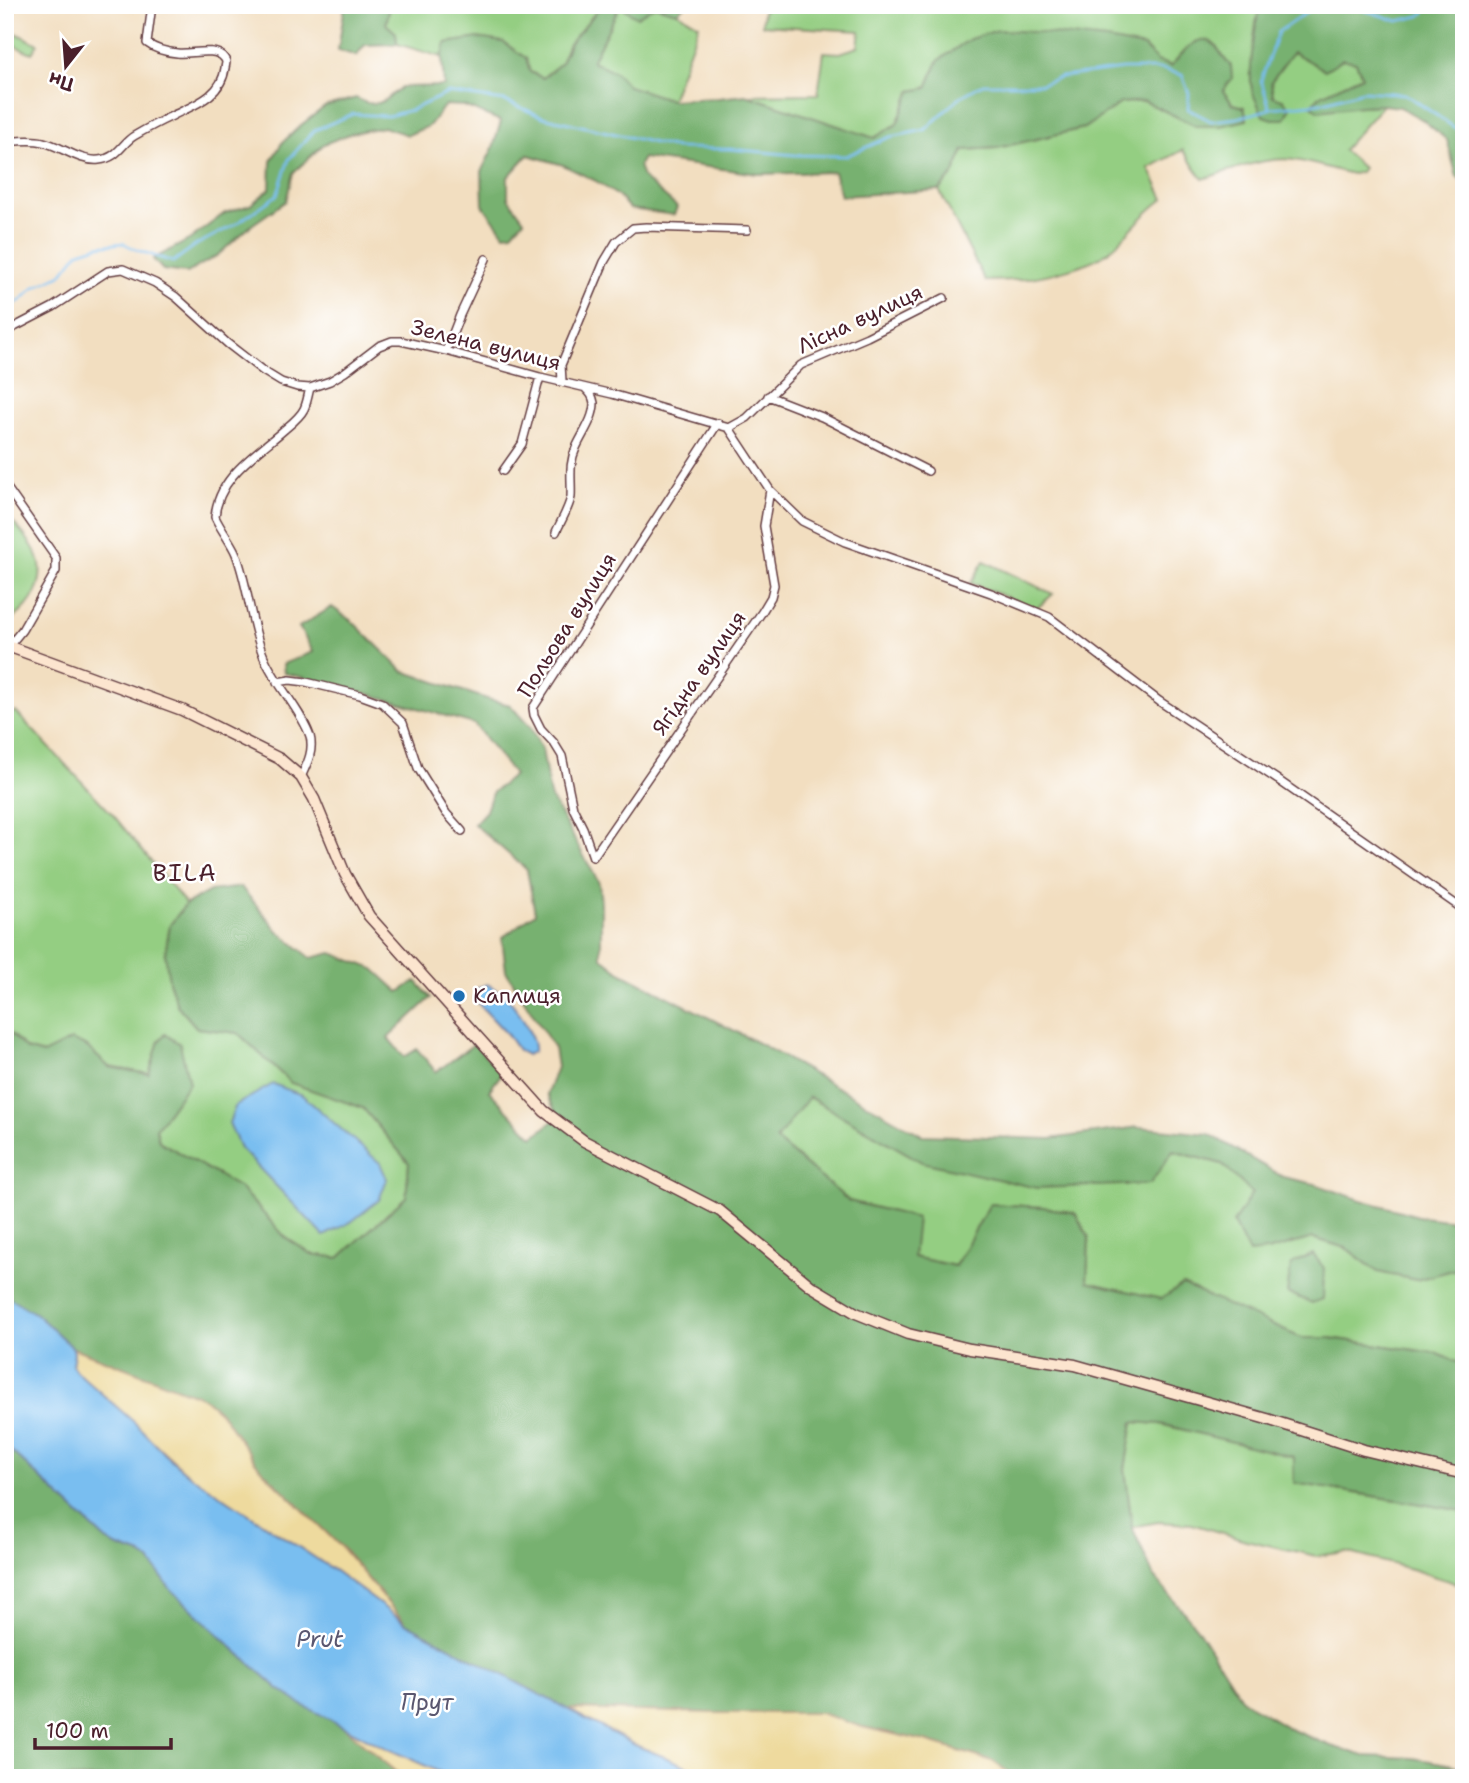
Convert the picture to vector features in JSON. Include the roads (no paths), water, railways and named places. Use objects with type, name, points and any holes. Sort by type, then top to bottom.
[{"type":"main road","points":[[7,645],[182,710],[280,760],[301,777],[314,799],[345,874],[369,916],[544,1111],[584,1141],[720,1211],[811,1286],[856,1313],[898,1329],[970,1349],[1075,1365],[1267,1419],[1364,1450],[1464,1474]]},
{"type":"street","points":[[5,142],[42,142],[85,158],[99,160],[111,157],[133,136],[203,101],[213,92],[225,74],[226,62],[222,55],[215,52],[180,54],[154,48],[147,43],[152,5]]},
{"type":"street","points":[[562,381],[561,365],[604,262],[623,235],[633,229],[646,227],[747,230]]},
{"type":"street","points":[[446,351],[486,259]]},
{"type":"street","points":[[5,332],[53,307],[108,271],[123,270],[155,283],[176,297],[228,344],[263,371],[281,382],[310,388],[303,410],[292,424],[248,459],[233,475],[215,508],[215,517],[236,553],[254,630],[264,656],[310,738],[311,752],[301,777]]},
{"type":"street","name":"Лісна вулиця","points":[[729,428],[747,418],[801,365],[867,337],[944,298]]},
{"type":"street","name":"Зелена вулиця","points":[[310,388],[345,373],[379,346],[401,341],[612,394],[729,428]]},
{"type":"street","points":[[503,471],[522,444],[540,377]]},
{"type":"street","points":[[556,532],[571,494],[570,463],[594,404],[592,395],[586,388]]},
{"type":"street","points":[[768,396],[822,418],[928,471]]},
{"type":"street","name":"Польова вулиця","points":[[593,857],[573,808],[562,756],[541,729],[533,709],[718,423]]},
{"type":"street","points":[[729,428],[770,490],[802,521],[845,542],[991,593],[1049,617],[1159,701],[1464,910]]},
{"type":"street","points":[[5,485],[56,558],[56,571],[22,630],[7,645]]},
{"type":"street","name":"Ягідна вулиця","points":[[593,857],[771,597],[774,585],[764,526],[770,490]]},
{"type":"street","points":[[277,682],[306,682],[382,703],[403,723],[418,768],[446,813],[462,831]]},
{"type":"water","points":[[487,984],[502,993],[518,1012],[532,1037],[534,1051],[527,1055],[518,1050],[507,1034],[474,999],[478,988]]},
{"type":"water","points":[[273,1084],[302,1095],[380,1163],[387,1179],[379,1200],[351,1222],[324,1236],[240,1148],[229,1123],[236,1105]]},
{"type":"water","name":"Prut","points":[[5,1295],[36,1314],[73,1348],[72,1365],[76,1371],[188,1474],[335,1571],[405,1623],[635,1745],[721,1778],[453,1778],[377,1744],[302,1705],[278,1688],[232,1647],[170,1588],[150,1561],[105,1539],[5,1445]]},
{"type":"waterway","points":[[5,309],[20,301],[35,287],[61,275],[79,252],[98,246],[123,243],[173,262],[196,245],[236,224],[277,195],[289,159],[315,130],[353,114],[388,116],[411,110],[448,93],[505,101],[543,117],[676,148],[846,156],[890,137],[925,130],[960,97],[983,84],[1041,84],[1061,77],[1123,69],[1162,69],[1182,75],[1189,93],[1188,109],[1211,121],[1237,118],[1270,109],[1261,80],[1278,32],[1313,8],[1361,9],[1398,21],[1420,16],[1432,5]]},
{"type":"waterway","points":[[1271,108],[1320,103],[1363,91],[1405,94],[1464,134]]},
{"type":"place","name":"Каплиця","points":[[459,996]]},
{"type":"district","name":"BILA","points":[[185,873]]},
{"type":"water label","name":"Прут","points":[[427,1702]]}]
